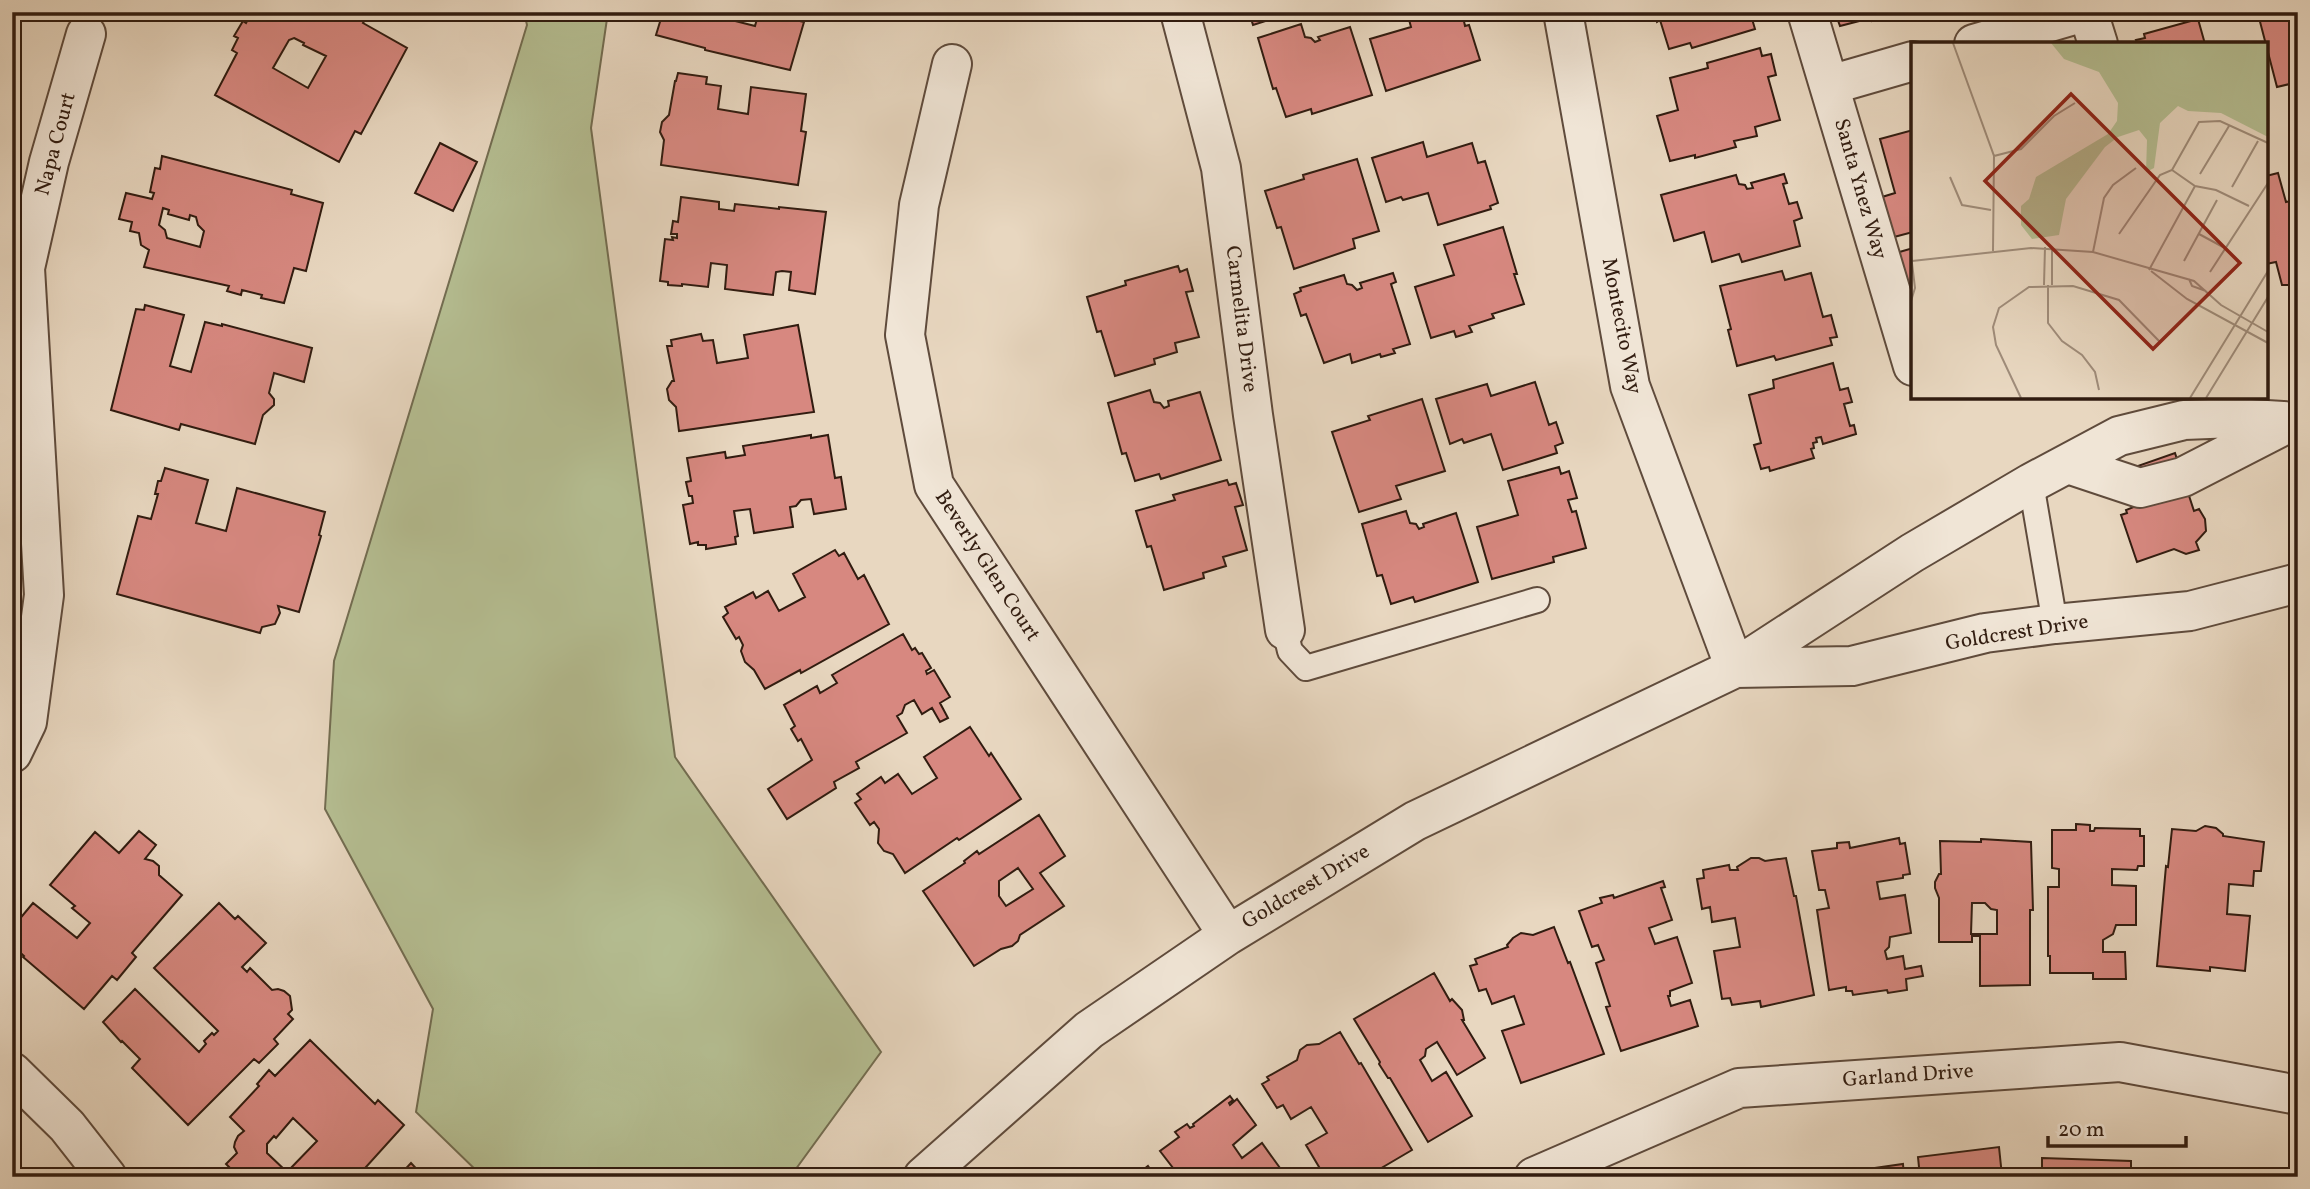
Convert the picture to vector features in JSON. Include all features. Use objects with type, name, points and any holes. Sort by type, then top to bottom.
[{"type":"street","name":"Carmelita Drive","points":[[1180,12],[1222,168],[1253,415],[1285,630]]},
{"type":"street","name":"Montecito Way","points":[[1563,12],[1630,386],[1735,668]]},
{"type":"street","name":"Santa Ynez Way","points":[[1807,12],[1911,359]]},
{"type":"street","points":[[1981,42],[2086,12],[2097,42]]},
{"type":"street","name":"Napa Court","points":[[12,753],[27,722],[44,595],[25,268],[49,162],[86,34]]},
{"type":"street","points":[[1830,85],[1911,62]]},
{"type":"street","name":"Beverly Glen Court","points":[[952,64],[919,205],[905,335],[934,485],[1228,935]]},
{"type":"street","name":"Goldcrest Drive","points":[[923,1177],[1089,1030],[1228,935],[1415,821],[1735,668],[1912,553],[2031,483],[2119,436],[2184,420],[2234,418],[2294,422]]},
{"type":"street","name":"Goldcrest Drive","points":[[2068,464],[2140,488],[2183,477],[2294,422]]},
{"type":"street","name":"Goldcrest Drive","points":[[1735,668],[1852,666],[1985,633],[2190,611],[2298,583]]},
{"type":"street","name":"Garland Drive","points":[[1534,1177],[1739,1088],[2120,1062],[2298,1095]]},
{"type":"street","points":[[12,1072],[67,1126],[107,1177]]},
{"type":"lane","points":[[2031,483],[2055,624]]},
{"type":"lane","points":[[1285,630],[1290,650],[1306,668],[1537,600]]},
{"type":"green space","points":[[524,12],[608,12],[591,128],[675,757],[881,1052],[790,1177],[483,1177],[416,1112],[433,1009],[325,809],[334,661],[527,25]]},
{"type":"building","points":[[252,12],[342,12],[348,16],[350,12],[365,20],[363,23],[407,48],[361,134],[355,131],[339,162],[215,95],[237,53],[232,50],[238,38],[234,36],[243,21],[246,23]],"holes":[[[294,38],[304,43],[303,45],[326,56],[308,88],[273,68],[289,40]]]},
{"type":"building","points":[[663,12],[730,12],[731,20],[755,26],[759,12],[776,12],[775,15],[804,22],[790,70],[705,50],[656,35]]},
{"type":"building","points":[[1249,12],[1294,12],[1253,25]]},
{"type":"building","points":[[1407,12],[1462,12],[1465,26],[1469,25],[1480,60],[1386,91],[1370,39],[1411,27]]},
{"type":"building","points":[[1654,12],[1750,12],[1755,29],[1692,48],[1690,43],[1669,49],[1660,20],[1657,22]]},
{"type":"building","points":[[1835,12],[1903,12],[1840,26]]},
{"type":"building","points":[[2298,12],[2298,82],[2277,87],[2268,42],[2265,42],[2258,14]]},
{"type":"building","points":[[2198,19],[2204,42],[2137,42],[2136,40],[2145,38],[2144,34]]},
{"type":"building","points":[[1301,24],[1305,37],[1315,42],[1320,40],[1318,37],[1350,27],[1372,95],[1312,114],[1311,109],[1286,117],[1276,88],[1273,89],[1258,38]]},
{"type":"building","points":[[1760,48],[1762,56],[1771,54],[1776,75],[1768,77],[1780,120],[1755,127],[1757,136],[1734,141],[1736,147],[1695,158],[1695,155],[1670,161],[1657,116],[1678,110],[1670,78],[1708,68],[1707,63]]},
{"type":"building","points":[[678,73],[707,77],[706,84],[721,86],[718,109],[748,114],[751,87],[806,94],[801,131],[806,132],[798,185],[661,165],[664,140],[660,132],[662,122],[669,115]]},
{"type":"building","points":[[1911,131],[1911,233],[1894,237],[1882,197],[1895,193],[1880,139]]},
{"type":"building","points":[[1423,142],[1427,157],[1472,143],[1478,163],[1485,161],[1498,203],[1490,206],[1491,209],[1438,225],[1428,193],[1386,202],[1372,158]]},
{"type":"building","points":[[440,143],[477,162],[453,211],[415,193]]},
{"type":"building","points":[[162,156],[292,190],[291,194],[323,203],[306,271],[294,268],[284,303],[242,290],[241,295],[227,291],[229,286],[144,267],[149,250],[141,245],[139,233],[130,231],[132,222],[119,219],[126,193],[152,199],[154,193],[150,192],[155,168],[160,169]],"holes":[[[163,208],[169,210],[168,214],[189,220],[190,215],[196,217],[198,225],[204,231],[200,247],[167,238],[165,230],[159,225]]]},
{"type":"building","points":[[1357,159],[1379,231],[1353,239],[1355,248],[1294,269],[1281,227],[1277,228],[1265,191],[1304,179],[1303,175]]},
{"type":"building","points":[[2278,173],[2286,202],[2291,201],[2298,224],[2297,285],[2282,285],[2276,262],[2268,264],[2268,176]]},
{"type":"building","points":[[1784,174],[1787,183],[1783,184],[1789,204],[1797,202],[1802,218],[1794,221],[1800,246],[1742,262],[1739,254],[1712,262],[1704,232],[1674,241],[1661,195],[1736,175],[1739,184],[1745,185],[1747,189],[1753,188],[1751,183]]},
{"type":"building","points":[[681,197],[719,202],[719,209],[734,211],[735,204],[826,212],[815,294],[789,290],[791,272],[782,271],[776,272],[773,295],[725,289],[727,265],[711,263],[708,287],[668,285],[668,282],[660,281],[665,239],[677,238],[677,234],[671,234],[673,221],[678,222]]},
{"type":"building","points":[[1503,227],[1524,304],[1492,314],[1494,318],[1469,326],[1472,332],[1456,337],[1454,331],[1431,338],[1415,287],[1454,275],[1444,245]]},
{"type":"building","points":[[1911,249],[1911,300],[1896,253]]},
{"type":"building","points":[[1178,266],[1180,272],[1187,269],[1193,291],[1186,292],[1199,337],[1175,343],[1177,352],[1154,359],[1155,364],[1115,376],[1101,331],[1097,332],[1087,297],[1126,285],[1125,281]]},
{"type":"building","points":[[1782,271],[1785,280],[1811,273],[1823,317],[1831,315],[1837,337],[1830,338],[1832,345],[1776,360],[1774,356],[1737,366],[1720,286]]},
{"type":"building","points":[[1393,273],[1396,282],[1391,284],[1410,344],[1393,349],[1395,353],[1381,357],[1380,354],[1352,363],[1350,354],[1324,363],[1306,314],[1301,316],[1294,294],[1301,291],[1300,288],[1344,275],[1347,284],[1357,290],[1362,288],[1360,283]]},
{"type":"building","points":[[145,305],[184,315],[170,366],[191,372],[205,322],[312,348],[304,382],[274,373],[269,393],[274,399],[274,405],[263,415],[255,444],[181,424],[179,430],[111,410],[136,309],[144,310]]},
{"type":"building","points":[[798,325],[814,412],[679,431],[676,407],[669,400],[667,389],[674,381],[667,346],[672,346],[671,340],[701,334],[703,341],[713,340],[717,363],[748,358],[744,335]]},
{"type":"building","points":[[1833,363],[1840,390],[1848,388],[1852,402],[1844,404],[1850,426],[1854,425],[1856,434],[1823,444],[1821,437],[1816,438],[1817,442],[1813,443],[1814,448],[1811,449],[1814,458],[1770,471],[1769,467],[1761,469],[1754,445],[1761,443],[1749,395],[1774,388],[1773,380]]},
{"type":"building","points":[[1535,382],[1549,425],[1556,422],[1563,443],[1555,446],[1557,453],[1503,470],[1491,434],[1464,443],[1462,439],[1450,444],[1436,399],[1487,384],[1491,396]]},
{"type":"building","points":[[1150,390],[1154,402],[1160,403],[1164,408],[1169,406],[1168,401],[1200,392],[1221,460],[1161,479],[1159,474],[1135,481],[1126,453],[1122,454],[1108,403]]},
{"type":"building","points":[[1422,399],[1445,471],[1396,486],[1401,499],[1359,512],[1332,432],[1370,420],[1368,416]]},
{"type":"building","points":[[811,435],[811,438],[828,435],[835,478],[841,477],[846,509],[814,514],[811,499],[801,500],[796,506],[790,507],[793,527],[754,533],[750,509],[734,511],[738,536],[735,537],[736,544],[706,549],[706,545],[698,545],[698,542],[690,544],[683,505],[693,503],[686,482],[691,481],[687,458],[725,452],[726,458],[745,455],[743,446]]},
{"type":"building","points":[[2175,453],[2194,511],[2199,509],[2205,519],[2206,531],[2196,542],[2199,550],[2186,554],[2174,549],[2137,562],[2121,515],[2127,513],[2126,510],[2144,503],[2132,468]]},
{"type":"building","points":[[1559,467],[1561,474],[1569,471],[1577,498],[1568,500],[1572,512],[1576,511],[1586,548],[1553,557],[1554,562],[1492,579],[1477,527],[1518,515],[1508,481]]},
{"type":"building","points":[[165,468],[208,480],[196,523],[226,531],[237,488],[325,512],[319,535],[321,536],[299,612],[278,606],[280,613],[275,624],[262,627],[260,633],[117,594],[138,516],[151,519],[158,494],[155,494],[158,481],[161,481]]},
{"type":"building","points":[[1227,480],[1229,485],[1236,483],[1243,505],[1235,507],[1247,550],[1223,557],[1226,566],[1203,573],[1204,578],[1164,590],[1151,546],[1147,547],[1136,511],[1175,500],[1173,495]]},
{"type":"building","points":[[1406,511],[1410,523],[1416,524],[1419,529],[1424,527],[1423,524],[1456,513],[1478,582],[1415,602],[1413,597],[1391,604],[1382,575],[1377,576],[1362,524]]},
{"type":"building","points":[[835,550],[839,556],[844,553],[858,579],[864,575],[889,624],[801,673],[800,670],[765,689],[754,670],[745,662],[739,637],[736,639],[723,617],[728,613],[725,607],[753,592],[756,598],[768,591],[779,611],[805,597],[793,574]]},
{"type":"building","points":[[903,634],[912,650],[915,648],[919,654],[922,653],[931,668],[926,671],[927,674],[934,670],[950,697],[940,703],[948,718],[940,722],[932,708],[922,714],[914,700],[905,705],[902,713],[897,716],[907,733],[856,762],[859,768],[834,782],[836,788],[787,819],[768,789],[812,760],[801,739],[798,741],[791,729],[795,726],[784,705],[817,686],[820,693],[837,683],[832,675]]},
{"type":"building","points":[[970,727],[989,756],[991,753],[1021,799],[905,873],[893,854],[884,851],[878,843],[879,829],[874,822],[870,825],[855,803],[861,799],[857,794],[881,777],[885,783],[898,774],[912,794],[937,778],[924,757]]},
{"type":"building","points":[[1039,815],[1065,856],[1040,873],[1064,906],[1020,935],[1012,946],[1001,949],[974,966],[923,891],[965,863],[964,861],[977,851],[979,854]],"holes":[[[1018,868],[1033,889],[1006,906],[999,896],[999,881]]]},
{"type":"building","points":[[2076,824],[2090,825],[2090,831],[2095,828],[2140,829],[2140,836],[2144,836],[2144,866],[2138,866],[2137,870],[2112,869],[2112,885],[2136,886],[2136,925],[2116,925],[2113,934],[2103,940],[2103,952],[2125,952],[2126,979],[2093,979],[2093,973],[2050,973],[2048,887],[2059,887],[2059,869],[2052,868],[2052,830],[2076,830]]},
{"type":"building","points":[[2205,826],[2216,828],[2223,836],[2264,842],[2261,871],[2254,871],[2253,886],[2229,884],[2227,914],[2250,916],[2245,971],[2157,966],[2172,829],[2196,831]]},
{"type":"building","points":[[139,831],[156,845],[145,859],[159,866],[159,875],[182,895],[132,953],[136,957],[117,980],[112,976],[84,1009],[12,945],[12,928],[33,903],[77,938],[90,923],[50,885],[95,832],[119,853]]},
{"type":"building","points":[[1899,838],[1900,844],[1905,843],[1910,874],[1903,875],[1903,878],[1877,882],[1880,899],[1905,895],[1911,933],[1890,937],[1889,947],[1885,951],[1887,959],[1903,956],[1905,969],[1921,966],[1923,976],[1906,979],[1907,990],[1888,993],[1887,990],[1853,995],[1852,991],[1846,991],[1846,987],[1829,990],[1817,910],[1829,908],[1825,890],[1819,890],[1812,851],[1837,848],[1837,843],[1849,842],[1850,848]]},
{"type":"building","points":[[1981,839],[2031,842],[2033,910],[2030,910],[2030,985],[1980,986],[1980,936],[1972,936],[1972,942],[1939,942],[1939,898],[1935,882],[1941,874],[1940,841],[1981,842]],"holes":[[[1972,903],[1985,903],[1991,909],[1997,910],[1997,934],[1971,934]]]},
{"type":"building","points":[[1751,858],[1765,861],[1786,858],[1796,896],[1814,995],[1761,1007],[1760,1001],[1732,1005],[1730,998],[1722,999],[1714,951],[1740,947],[1735,918],[1712,922],[1710,907],[1702,909],[1697,879],[1704,878],[1703,870],[1729,865],[1730,870],[1738,870],[1737,867]]},
{"type":"building","points":[[1663,881],[1665,887],[1661,888],[1672,920],[1649,928],[1655,944],[1677,937],[1692,983],[1670,991],[1668,996],[1671,1006],[1690,1000],[1698,1026],[1621,1051],[1606,1007],[1610,1006],[1596,963],[1604,960],[1598,945],[1592,947],[1579,911],[1602,903],[1600,898],[1613,895],[1614,898]]},
{"type":"building","points":[[219,903],[235,919],[238,916],[266,943],[242,967],[247,972],[250,968],[272,990],[284,991],[290,996],[292,1010],[288,1014],[293,1019],[274,1039],[278,1044],[259,1063],[254,1059],[188,1125],[132,1068],[140,1059],[103,1022],[135,989],[199,1052],[206,1044],[204,1041],[218,1031],[154,968]]},
{"type":"building","points":[[1554,927],[1604,1054],[1521,1083],[1502,1031],[1524,1024],[1514,996],[1492,1004],[1486,989],[1479,991],[1470,966],[1477,964],[1475,959],[1508,947],[1513,938],[1521,933],[1533,935]]},
{"type":"building","points":[[1434,973],[1450,1001],[1452,999],[1462,1010],[1462,1020],[1485,1058],[1457,1075],[1437,1042],[1426,1049],[1425,1056],[1420,1060],[1432,1081],[1446,1072],[1472,1116],[1428,1142],[1354,1019]]},
{"type":"building","points":[[1340,1032],[1412,1150],[1366,1177],[1363,1174],[1360,1177],[1325,1177],[1306,1145],[1327,1133],[1311,1107],[1291,1119],[1283,1105],[1277,1108],[1262,1084],[1269,1080],[1267,1077],[1297,1060],[1300,1050],[1307,1045],[1319,1044]]},
{"type":"building","points":[[310,1040],[375,1104],[378,1100],[404,1125],[357,1177],[234,1177],[231,1174],[233,1171],[226,1164],[237,1153],[235,1142],[244,1131],[230,1117],[259,1086],[257,1084],[269,1070],[275,1076]],"holes":[[[293,1118],[317,1141],[287,1172],[267,1153],[267,1144],[274,1136],[276,1138]]]},
{"type":"building","points":[[1230,1096],[1233,1100],[1230,1105],[1237,1099],[1256,1125],[1233,1145],[1242,1158],[1262,1143],[1285,1175],[1180,1177],[1160,1151],[1179,1137],[1175,1132],[1187,1124],[1190,1128],[1194,1126],[1193,1124]]},
{"type":"building","points":[[1999,1147],[2002,1176],[1920,1177],[1918,1157]]},
{"type":"building","points":[[2042,1158],[2131,1161],[2131,1177],[2042,1177]]},
{"type":"building","points":[[411,1163],[424,1177],[398,1177]]},
{"type":"building","points":[[1903,1164],[1904,1177],[1853,1177],[1853,1171]]},
{"type":"building","points":[[1148,1166],[1156,1177],[1134,1177]]}]
